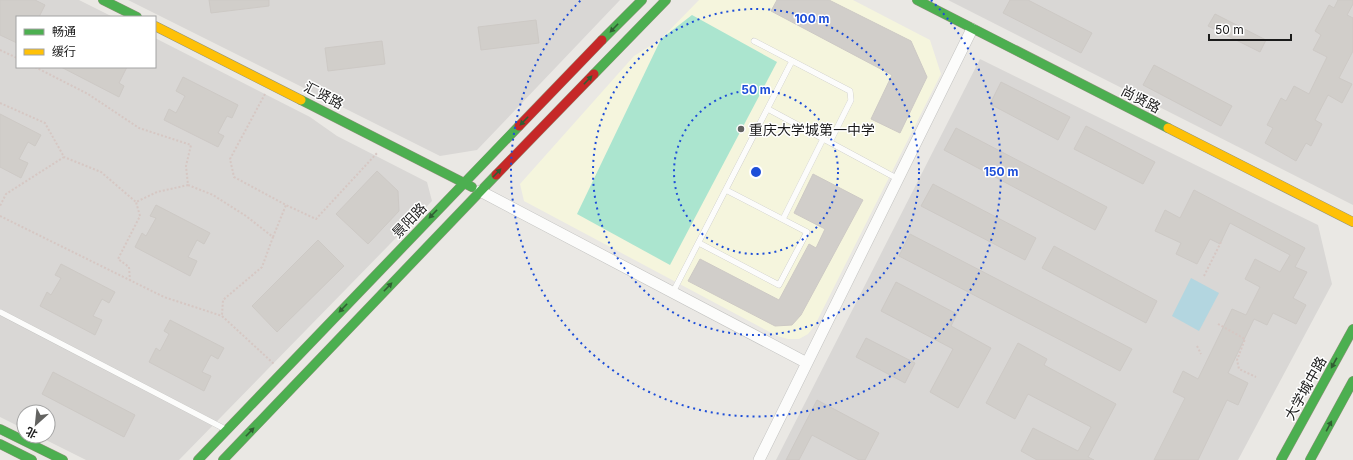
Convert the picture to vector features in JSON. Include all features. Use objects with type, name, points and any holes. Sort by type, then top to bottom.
[{"type":"main road","points":[[104,0],[135,16]]},
{"type":"main road","name":"景阳路","points":[[198,460],[464,182],[642,0]]},
{"type":"main road","points":[[223,460],[480,191],[666,0]]},
{"type":"main road","name":"尚贤路","points":[[916,0],[1353,222]]},
{"type":"main road","name":"汇贤路","points":[[156,26],[387,142],[480,191]]},
{"type":"main road","name":"大学城中路","points":[[1281,460],[1353,329]]},
{"type":"main road","points":[[1310,460],[1353,381]]},
{"type":"main road","points":[[0,429],[63,460]]},
{"type":"main road","points":[[0,444],[32,460]]},
{"type":"street","points":[[759,460],[972,29]]},
{"type":"street","points":[[480,191],[807,363]]},
{"type":"lane","points":[[754,41],[850,91],[850,100],[830,142]]},
{"type":"lane","points":[[673,292],[792,61]]},
{"type":"lane","points":[[768,109],[898,178]]},
{"type":"lane","points":[[783,219],[823,139]]},
{"type":"lane","points":[[699,243],[779,285],[807,232],[726,190]]},
{"type":"lane","points":[[0,312],[228,430]]},
{"type":"path","points":[[0,50],[16,58]]},
{"type":"path","points":[[37,68],[88,94],[139,128],[192,145],[186,166],[188,185]]},
{"type":"path","points":[[271,84],[230,159],[234,177],[286,205],[316,219],[387,142]]},
{"type":"path","points":[[0,103],[45,123],[64,158],[102,172],[136,202],[140,216],[118,259],[129,267],[130,281]]},
{"type":"path","points":[[0,206],[6,194],[64,158]]},
{"type":"path","points":[[136,202],[157,192],[188,185],[213,195],[246,216],[273,237]]},
{"type":"path","points":[[222,316],[223,300],[262,267],[286,205]]},
{"type":"path","points":[[0,216],[164,297],[222,316],[274,364]]},
{"type":"path","points":[[1204,276],[1222,240]]},
{"type":"path","points":[[1218,324],[1245,339],[1237,360],[1239,369],[1256,377]]},
{"type":"path","points":[[1197,346],[1201,354]]},
{"type":"shaded area","points":[[0,0],[79,0],[111,16],[16,16],[16,68],[156,68],[156,39],[310,117],[337,136],[427,182],[432,201],[179,460],[86,460],[54,444],[56,444],[56,404],[16,404],[16,425],[0,417]]},
{"type":"shaded area","points":[[128,0],[620,0],[477,150],[440,156]]},
{"type":"shaded area","name":"重庆大学城第一中学","points":[[699,0],[853,0],[930,40],[941,74],[815,325],[808,334],[799,339],[788,339],[777,336],[524,201],[520,184],[634,56],[661,39]]},
{"type":"shaded area","points":[[948,0],[1353,0],[1353,205]]},
{"type":"shaded area","points":[[980,59],[1318,225],[1332,284],[1238,460],[776,460]]},
{"type":"green space","points":[[692,15],[777,62],[670,265],[577,214],[661,39]]},
{"type":"water","points":[[1191,278],[1219,293],[1199,331],[1172,316]]},
{"type":"building","points":[[0,0],[35,0],[45,5],[40,16],[16,16],[16,43],[0,35]]},
{"type":"building","points":[[209,0],[269,0],[269,6],[211,13]]},
{"type":"building","points":[[777,0],[829,0],[911,41],[927,77],[900,133],[871,119],[892,75],[771,11]]},
{"type":"building","points":[[1010,0],[1028,0],[1092,33],[1081,53],[1003,13]]},
{"type":"building","points":[[1338,0],[1353,0],[1353,4],[1347,15],[1353,18],[1353,51],[1339,78],[1352,84],[1342,103],[1328,95],[1315,120],[1322,124],[1311,146],[1306,143],[1296,161],[1265,143],[1273,128],[1267,125],[1281,98],[1286,101],[1294,86],[1309,94],[1327,57],[1313,50],[1321,35],[1315,31],[1329,5],[1334,8]]},
{"type":"building","points":[[1215,14],[1266,40],[1260,52],[1208,26]]},
{"type":"building","points":[[536,20],[539,43],[481,50],[478,27]]},
{"type":"building","points":[[382,41],[385,64],[328,71],[325,48]]},
{"type":"building","points":[[1154,65],[1232,106],[1221,126],[1143,85]]},
{"type":"building","points":[[63,68],[126,68],[119,83],[124,86],[119,97]]},
{"type":"building","points":[[183,77],[238,105],[232,118],[227,116],[218,133],[224,136],[218,147],[164,120],[169,109],[176,113],[185,96],[176,91]]},
{"type":"building","points":[[1001,82],[1070,117],[1058,140],[990,104]]},
{"type":"building","points":[[0,114],[41,135],[35,146],[28,142],[19,159],[28,163],[21,178],[0,167]]},
{"type":"building","points":[[1086,126],[1155,162],[1143,184],[1074,149]]},
{"type":"building","points":[[956,128],[1107,207],[1095,230],[944,150]]},
{"type":"building","points":[[377,171],[398,191],[399,211],[368,244],[336,214]]},
{"type":"building","points":[[813,174],[863,200],[801,315],[792,325],[775,326],[688,281],[700,259],[779,300],[809,244],[816,248],[825,229],[794,213]]},
{"type":"building","points":[[933,184],[1036,238],[1025,260],[921,206]]},
{"type":"building","points":[[1194,190],[1305,248],[1295,267],[1307,272],[1293,298],[1306,305],[1296,324],[1273,313],[1267,325],[1254,319],[1228,373],[1248,383],[1238,405],[1227,400],[1198,460],[1154,460],[1185,398],[1173,392],[1183,371],[1198,379],[1232,309],[1246,315],[1260,287],[1245,279],[1255,259],[1280,272],[1290,255],[1230,223],[1220,244],[1210,239],[1197,264],[1176,254],[1181,243],[1155,231],[1165,210],[1180,218]]},
{"type":"building","points":[[156,205],[210,233],[204,244],[197,240],[188,257],[197,261],[190,276],[135,247],[142,233],[146,236],[156,218],[150,216]]},
{"type":"building","points":[[910,234],[1132,349],[1120,371],[899,256]]},
{"type":"building","points":[[318,240],[344,266],[277,332],[252,306]]},
{"type":"building","points":[[1054,246],[1157,301],[1146,323],[1042,268]]},
{"type":"building","points":[[61,264],[115,292],[109,303],[102,299],[93,316],[102,320],[95,335],[40,306],[47,292],[51,295],[61,278],[55,275]]},
{"type":"building","points":[[896,282],[957,314],[951,326],[991,348],[958,408],[930,392],[953,349],[881,311]]},
{"type":"building","points":[[170,320],[224,348],[218,359],[211,355],[202,372],[211,376],[204,391],[149,362],[156,348],[160,351],[169,334],[164,331]]},
{"type":"building","points":[[866,338],[915,363],[905,383],[856,357]]},
{"type":"building","points":[[1018,343],[1047,359],[1044,365],[1116,404],[1088,457],[1094,460],[1037,460],[1021,451],[1033,428],[1078,451],[1091,427],[1028,394],[1015,419],[986,403]]},
{"type":"building","points":[[53,372],[135,415],[124,437],[42,394]]},
{"type":"building","points":[[817,400],[879,433],[865,460],[859,460],[812,435],[799,460],[786,460]]},
{"type":"traffic: fast","points":[[103,0],[135,16]]},
{"type":"traffic: fast","points":[[602,40],[642,0]]},
{"type":"traffic: fast","points":[[594,74],[666,0]]},
{"type":"traffic: fast","points":[[917,0],[1168,128]]},
{"type":"traffic: fast","points":[[301,100],[472,187]]},
{"type":"traffic: fast","points":[[198,460],[519,126]]},
{"type":"traffic: fast","points":[[223,460],[496,175]]},
{"type":"traffic: fast","points":[[1281,460],[1353,329]]},
{"type":"traffic: fast","points":[[1310,460],[1353,381]]},
{"type":"traffic: fast","points":[[0,429],[63,460]]},
{"type":"traffic: fast","points":[[0,444],[32,460]]},
{"type":"traffic: slow","points":[[156,27],[301,100]]},
{"type":"traffic: slow","points":[[1168,128],[1353,222]]},
{"type":"traffic: jam","points":[[519,126],[602,40]]},
{"type":"traffic: jam","points":[[496,175],[594,74]]},
{"type":"place","name":"重庆大学城第一中学","points":[[741,129]]}]
